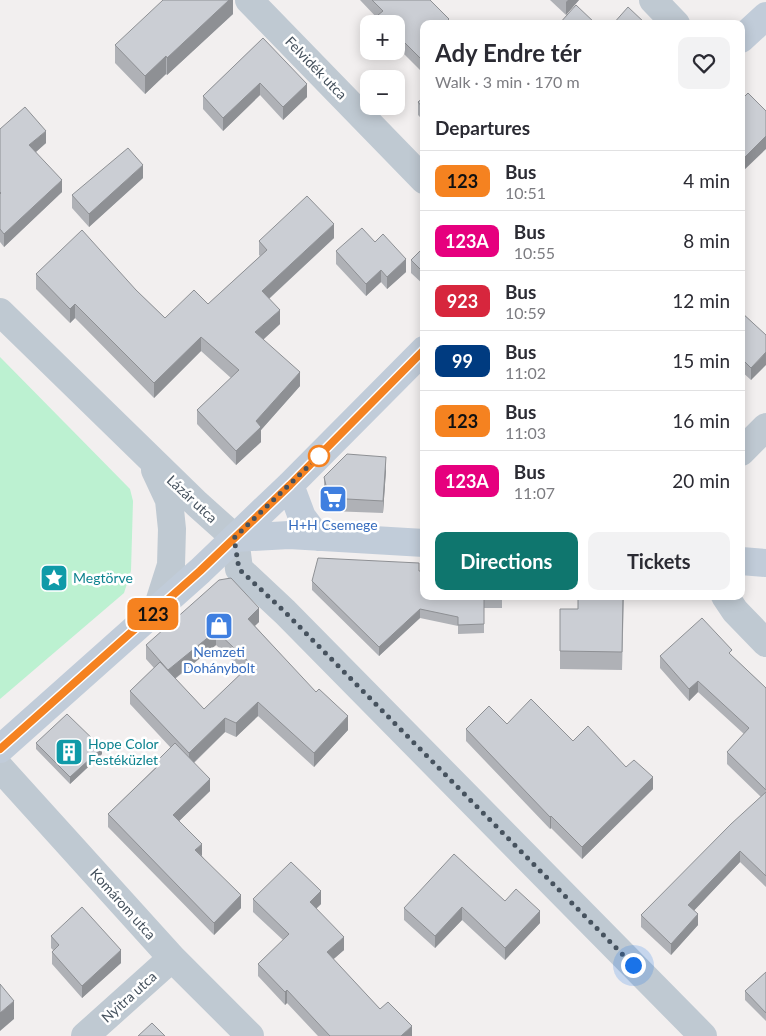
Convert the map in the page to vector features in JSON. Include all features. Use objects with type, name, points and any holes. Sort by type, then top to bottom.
[{"type":"street","name":"Felvidék utca","points":[[249,0],[420,176]]},
{"type":"street","points":[[653,0],[672,20]]},
{"type":"street","points":[[745,35],[766,16]]},
{"type":"street","name":"Lázár utca","points":[[0,312],[234,538]]},
{"type":"street","points":[[0,749],[156,612],[290,485],[420,354]]},
{"type":"street","points":[[745,448],[766,428]]},
{"type":"street","points":[[151,459],[168,500],[172,530],[171,565],[156,612]]},
{"type":"street","points":[[290,485],[302,517],[317,537]]},
{"type":"street","points":[[234,538],[289,535],[420,543]]},
{"type":"street","points":[[234,538],[239,569],[292,619],[703,1036]]},
{"type":"street","points":[[745,561],[766,563]]},
{"type":"street","points":[[727,600],[734,611],[766,643]]},
{"type":"street","name":"Komárom utca","points":[[0,768],[172,958],[250,1036]]},
{"type":"street","name":"Nyitra utca","points":[[85,1036],[172,958]]},
{"type":"green space","points":[[0,357],[130,489],[133,501],[131,571],[124,593],[0,699]]},
{"type":"building","points":[[163,0],[229,0],[145,76],[115,45]]},
{"type":"building","points":[[372,0],[430,0],[449,19],[420,20],[420,58],[405,43],[405,15],[378,15],[383,11]]},
{"type":"building","points":[[576,5],[592,20],[563,20]]},
{"type":"building","points":[[628,7],[642,20],[617,20]]},
{"type":"building","points":[[263,38],[307,84],[283,107],[260,83],[223,118],[203,96]]},
{"type":"building","points":[[748,93],[766,111],[766,136],[745,157],[745,96]]},
{"type":"building","points":[[25,107],[46,131],[29,145],[62,180],[4,234],[0,229],[0,129]]},
{"type":"building","points":[[128,148],[143,165],[89,214],[72,195]]},
{"type":"building","points":[[307,196],[334,224],[262,291],[280,310],[255,332],[300,372],[256,421],[261,427],[236,451],[197,410],[239,370],[201,337],[154,383],[75,304],[70,309],[36,274],[82,230],[136,290],[165,318],[194,290],[208,304],[267,250],[259,241]]},
{"type":"building","points":[[362,228],[375,242],[383,234],[406,259],[387,277],[381,270],[366,284],[336,251]]},
{"type":"building","points":[[420,251],[420,269],[411,260]]},
{"type":"building","points":[[745,316],[766,335],[766,352],[751,368],[745,362]]},
{"type":"building","points":[[347,454],[386,457],[383,501],[329,498],[324,477]]},
{"type":"building","points":[[318,558],[419,563],[420,600],[484,600],[484,624],[458,625],[458,617],[420,609],[379,647],[312,581]]},
{"type":"building","points":[[231,578],[259,608],[248,619],[316,692],[319,689],[348,716],[314,753],[258,702],[236,723],[225,718],[189,753],[130,691],[160,662],[204,709],[251,664],[216,631],[168,670],[146,645],[219,580]]},
{"type":"building","points":[[578,600],[623,600],[622,652],[560,651],[560,609],[578,609]]},
{"type":"building","points":[[702,618],[732,650],[729,653],[766,688],[766,790],[727,752],[749,728],[698,681],[689,689],[660,656]]},
{"type":"building","points":[[531,699],[573,741],[588,726],[626,767],[634,760],[653,777],[582,847],[550,817],[466,729],[489,706],[507,724]]},
{"type":"building","name":"Hope Color Festéküzlet","points":[[67,714],[102,748],[70,777],[36,743]]},
{"type":"building","points":[[175,743],[210,779],[173,815],[202,844],[195,850],[241,895],[214,923],[108,814],[160,764],[157,761]]},
{"type":"building","points":[[766,792],[766,876],[740,851],[688,905],[698,914],[671,944],[641,915],[731,824]]},
{"type":"building","points":[[454,854],[505,901],[516,889],[540,911],[505,948],[462,907],[435,936],[404,908]]},
{"type":"building","points":[[291,862],[321,891],[310,902],[344,937],[327,952],[380,1009],[388,1002],[412,1026],[401,1036],[330,1036],[287,990],[285,992],[258,964],[289,934],[253,899]]},
{"type":"building","points":[[82,907],[121,950],[82,986],[52,952],[59,945],[51,936]]},
{"type":"building","points":[[766,972],[766,1013],[745,991]]},
{"type":"building","points":[[0,984],[14,1001],[0,1013]]},
{"type":"building","points":[[152,1023],[165,1036],[138,1036]]},
{"type":"bus line","name":"123","points":[[0,749],[200,571],[290,485],[420,354]]},
{"type":"place","name":"H+H Csemege","points":[[333,499]]},
{"type":"place","name":"Megtörve","points":[[54,578]]},
{"type":"place","name":"Nemzeti Dohánybolt","points":[[219,626]]},
{"type":"place","name":"Hope Color Festéküzlet","points":[[69,752]]},
{"type":"route","points":[[319,456],[234,538],[239,569],[285,612],[633,965]]}]
